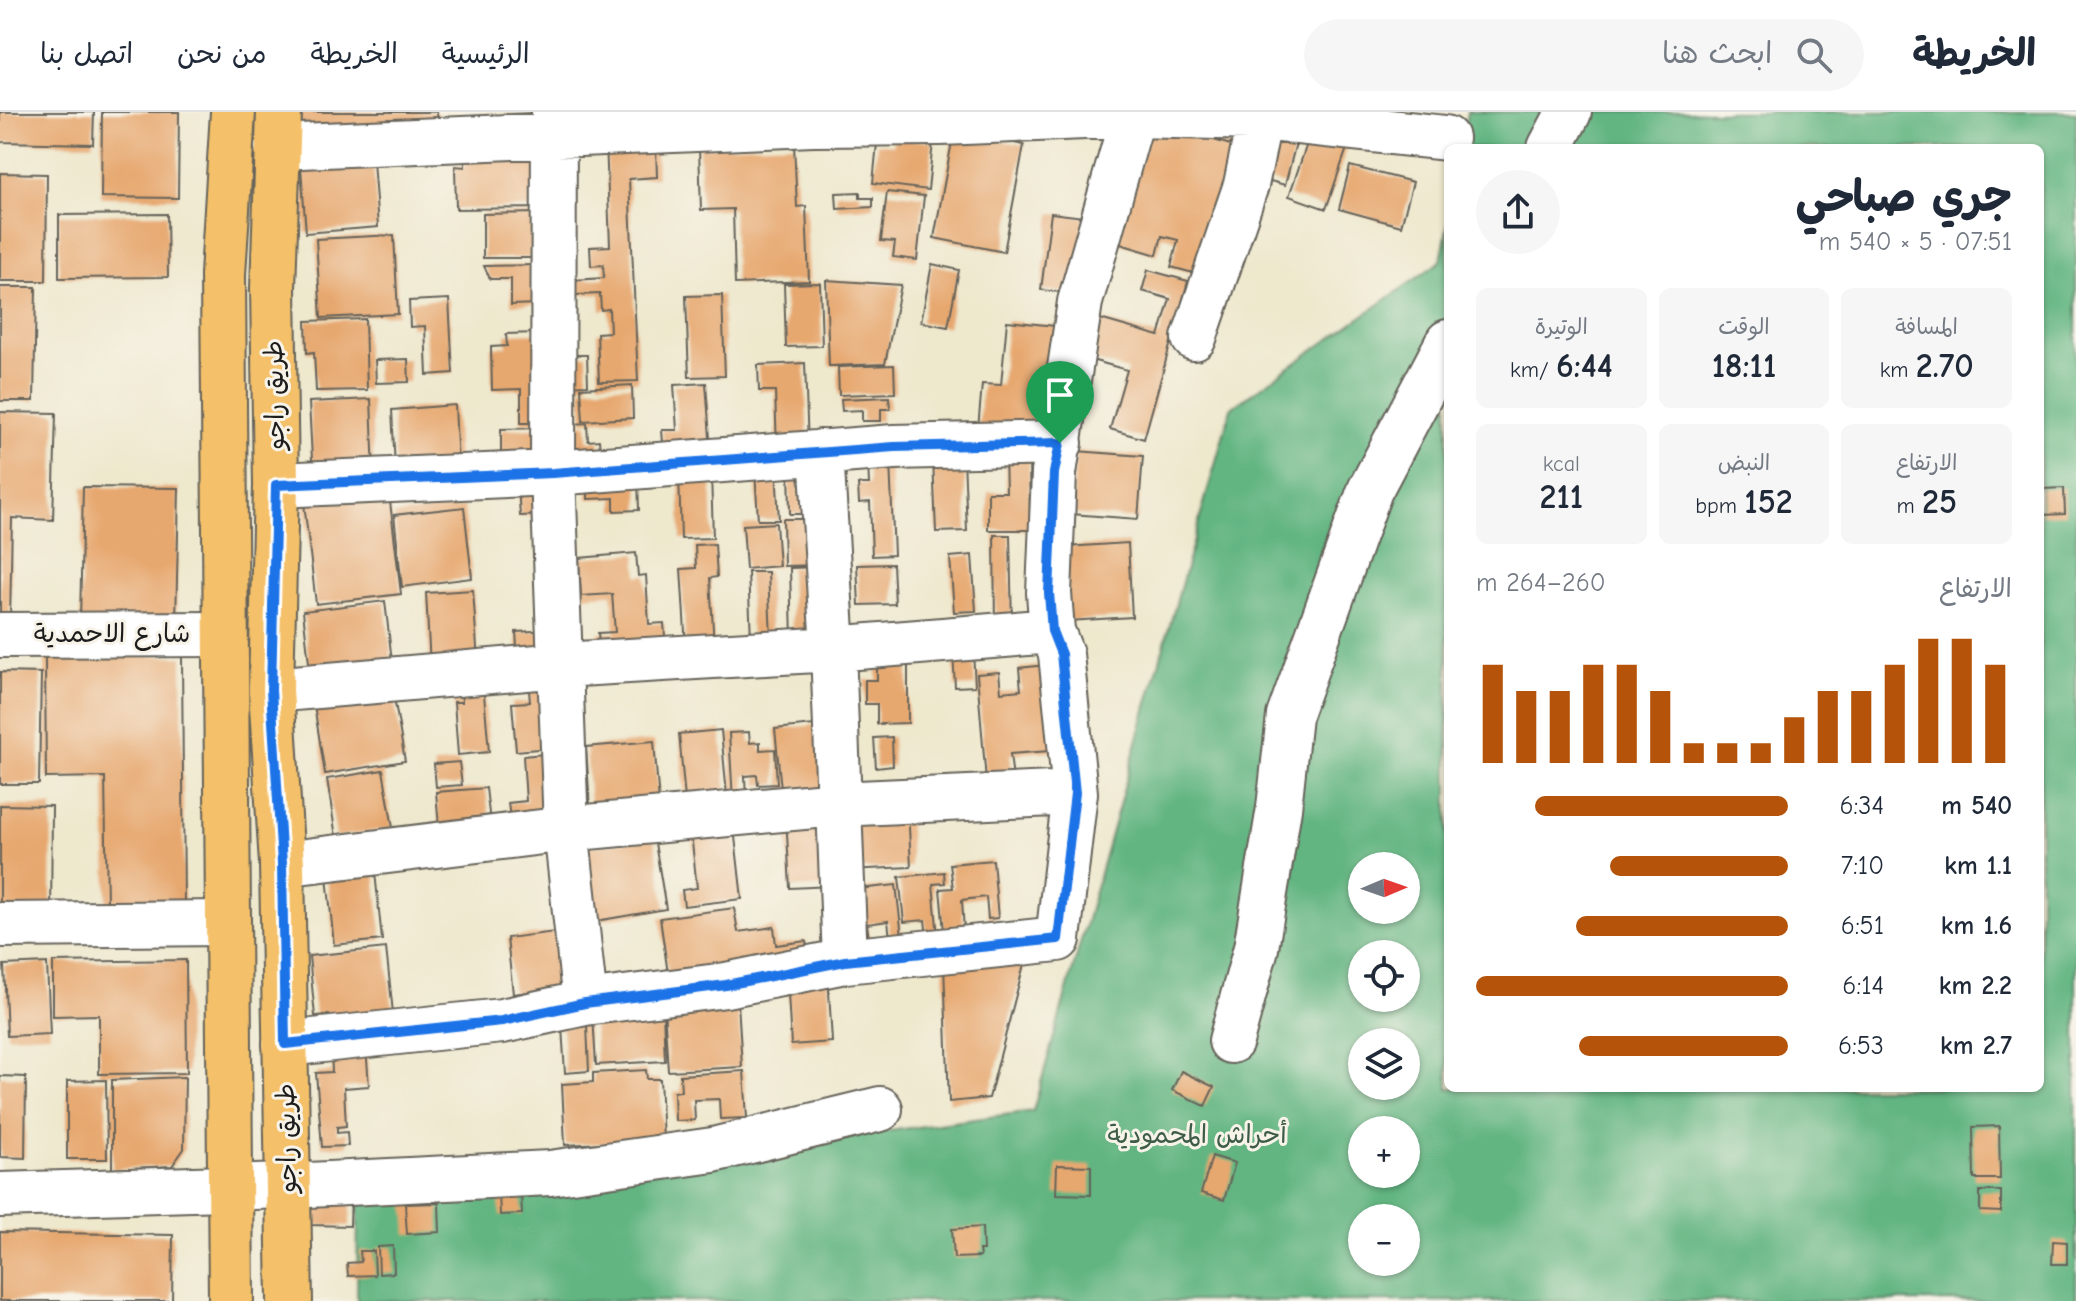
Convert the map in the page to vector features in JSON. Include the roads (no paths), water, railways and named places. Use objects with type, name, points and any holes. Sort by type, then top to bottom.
[{"type":"main road","name":"طريق راجو","points":[[231,1301],[223,275],[233,112]]},
{"type":"main road","name":"طريق راجو","points":[[278,129],[273,288],[276,485],[271,690],[282,864],[290,1301]]},
{"type":"street","points":[[1552,144],[1569,112]]},
{"type":"street","points":[[285,1044],[502,1021],[585,1003],[726,985],[845,961],[1058,939],[1075,793],[1061,654],[1052,631],[1049,593],[1054,473],[1080,302],[1133,115]]},
{"type":"street","points":[[1194,338],[1246,185],[1260,115]]},
{"type":"street","points":[[278,129],[813,118],[1260,115],[1446,138]]},
{"type":"street","points":[[555,124],[553,473],[566,829],[585,1003]]},
{"type":"street","points":[[1231,1041],[1256,948],[1279,808],[1289,716],[1370,490],[1444,350]]},
{"type":"street","points":[[276,485],[553,473],[894,447],[1060,443]]},
{"type":"street","points":[[821,452],[833,649],[845,961]]},
{"type":"street","points":[[271,690],[561,665],[833,649],[1052,631]]},
{"type":"street","name":"شارع الاحمدية","points":[[0,635],[224,634]]},
{"type":"street","points":[[282,864],[566,829],[837,804],[1075,793]]},
{"type":"street","points":[[0,925],[227,923]]},
{"type":"street","points":[[0,1195],[288,1186],[550,1173],[713,1150],[880,1109]]},
{"type":"park label","name":"أحراش المحمودية","points":[[1197,1135]]}]
